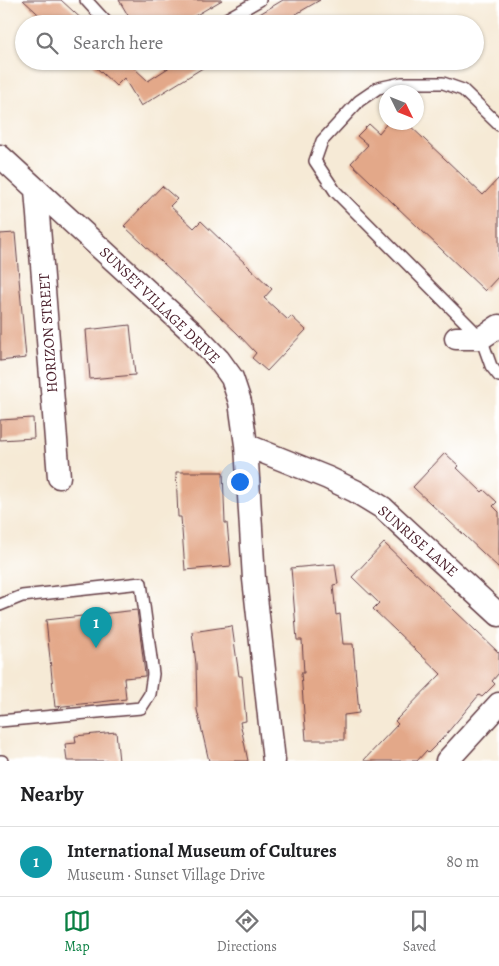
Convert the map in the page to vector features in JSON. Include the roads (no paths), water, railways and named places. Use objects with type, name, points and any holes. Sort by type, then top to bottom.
[{"type":"street","name":"SUNSET VILLAGE DRIVE","points":[[0,156],[219,360],[232,378],[240,402],[246,445],[254,579],[274,761]]},
{"type":"street","name":"HORIZON STREET","points":[[36,190],[59,477]]},
{"type":"street","points":[[456,338],[490,332]]},
{"type":"street","name":"SUNRISE LANE","points":[[246,445],[328,478],[356,491],[383,508],[499,615]]},
{"type":"street","points":[[447,761],[499,704]]},
{"type":"lane","points":[[86,0],[100,15]]},
{"type":"lane","points":[[233,15],[260,0]]},
{"type":"lane","points":[[499,125],[463,90],[443,83],[402,82],[378,88],[359,101],[322,141],[315,161],[335,191],[490,332],[491,366],[499,376]]},
{"type":"lane","points":[[0,605],[22,596],[140,583],[154,674],[150,694],[141,708],[0,722]]},
{"type":"place","name":"International Museum of Cultures","points":[[96,648]]}]
